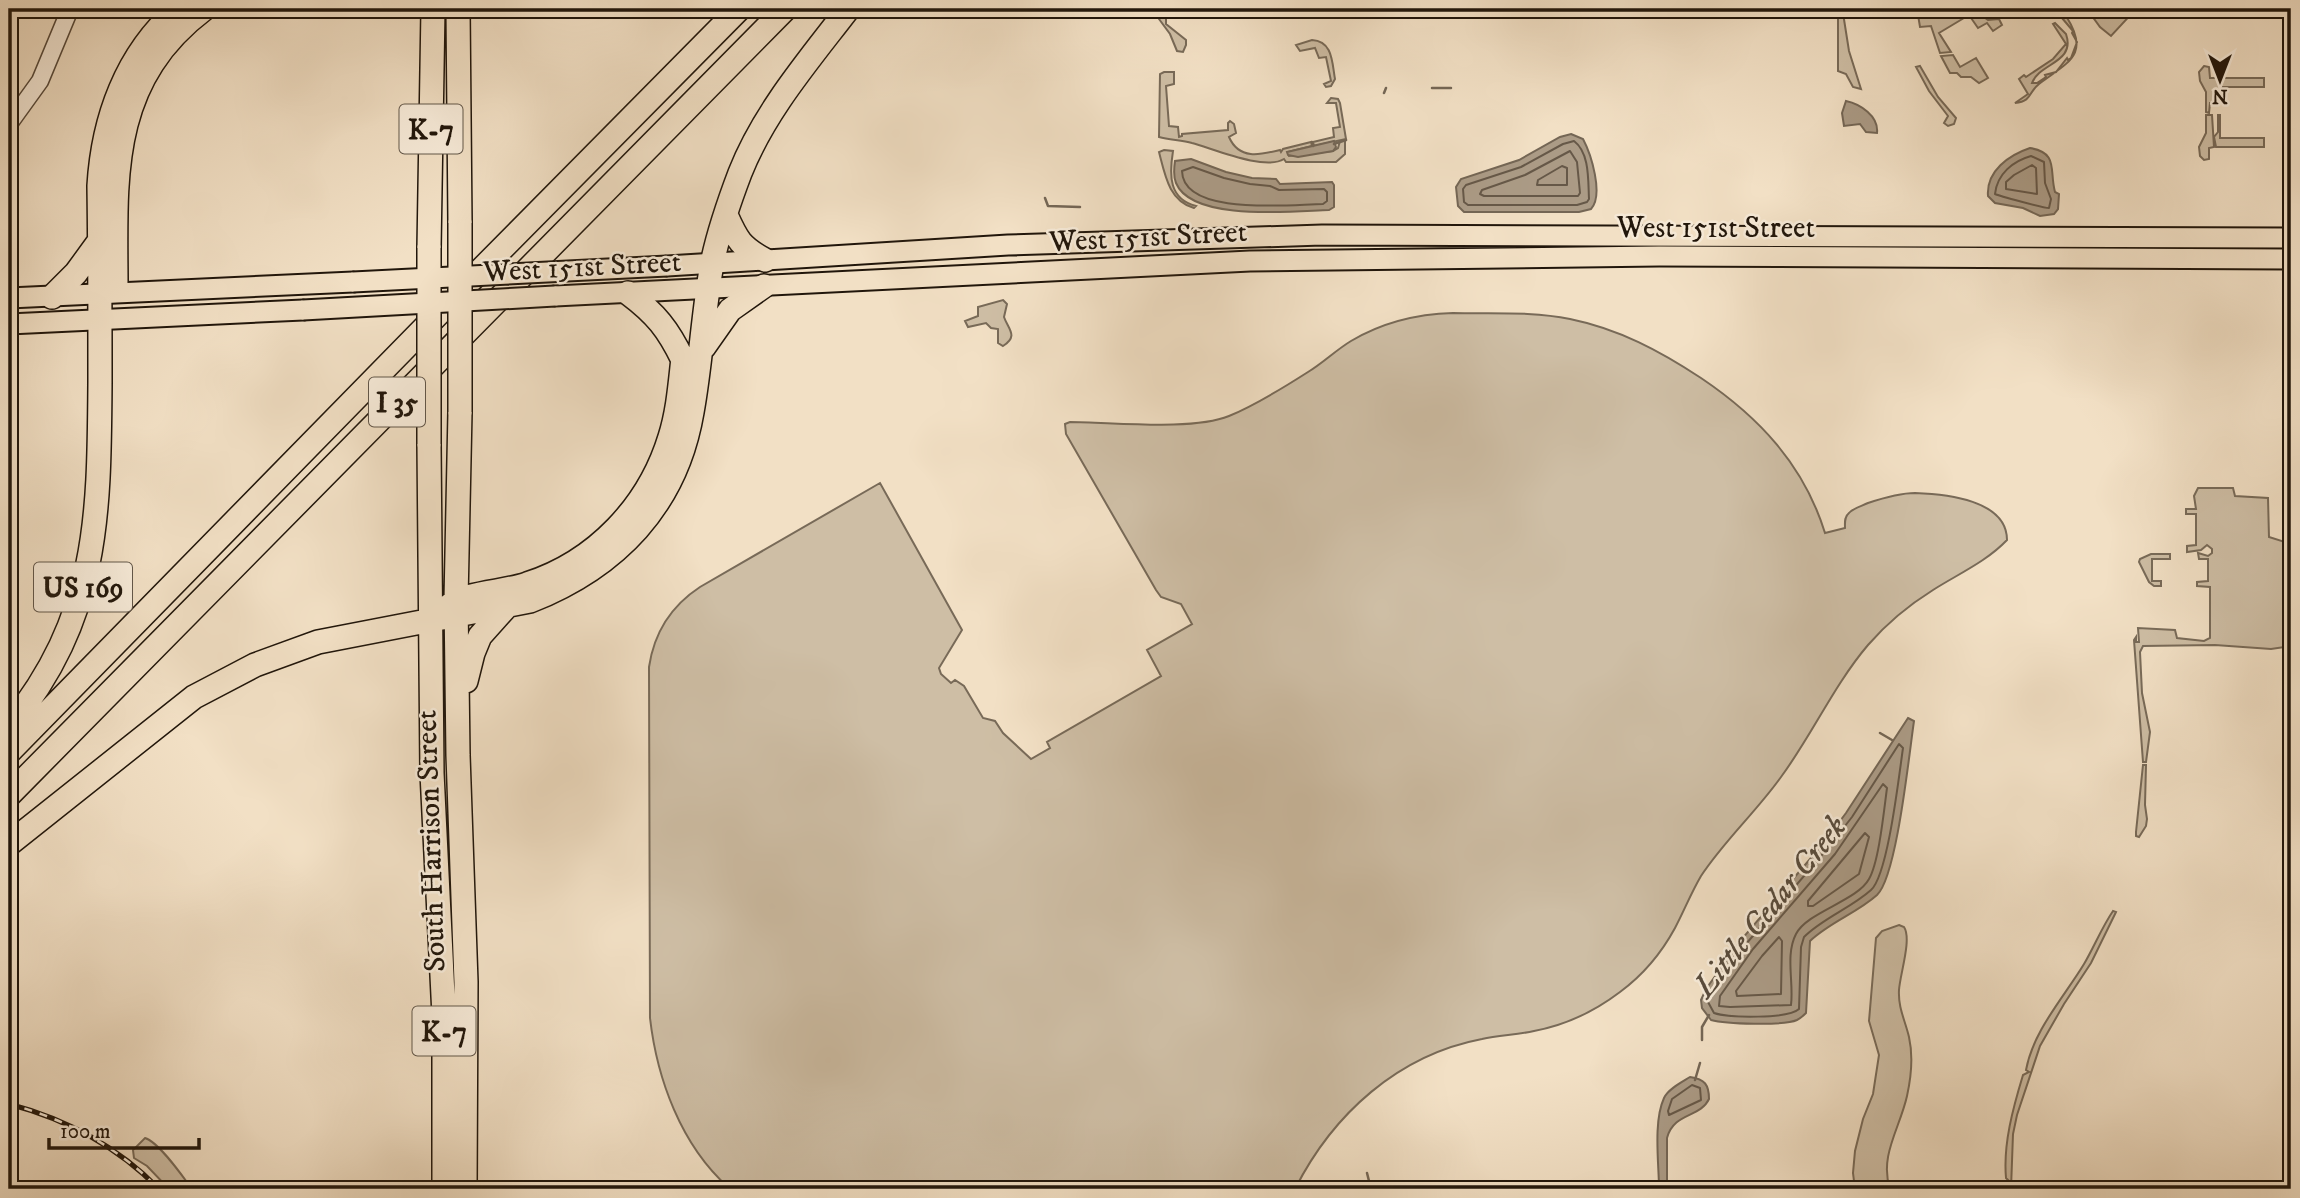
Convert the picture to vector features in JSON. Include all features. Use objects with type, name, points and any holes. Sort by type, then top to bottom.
[{"type":"highway","points":[[108,295],[100,240],[101,162],[113,106],[138,56],[159,27],[178,9]]},
{"type":"highway","points":[[100,320],[108,295],[117,162],[125,122],[138,89],[155,60],[179,30],[204,9]]},
{"type":"highway","name":"K-7","points":[[430,621],[429,248],[433,9]]},
{"type":"highway","name":"South Harrison Street","points":[[458,9],[460,412],[457,608],[466,982],[465,1189]]},
{"type":"highway","name":"I 35","points":[[9,752],[738,9]]},
{"type":"highway","name":"I 35","points":[[9,795],[785,9]]},
{"type":"highway","points":[[457,608],[507,606],[543,596],[586,574],[619,548],[647,517],[665,490],[686,439],[692,356],[701,290],[741,172],[770,114],[848,9]]},
{"type":"highway","points":[[726,215],[743,247],[765,260]]},
{"type":"highway","points":[[51,297],[76,273],[100,240]]},
{"type":"highway","points":[[9,844],[148,732],[194,697],[224,680],[288,651],[318,642],[430,621],[457,608],[547,577],[591,552],[623,522],[657,470],[670,437],[692,356],[730,310],[764,286]]},
{"type":"highway","points":[[628,293],[648,308],[692,356]]},
{"type":"highway","name":"US 169","points":[[9,727],[33,697],[55,658],[77,608],[90,559],[97,510],[99,466],[100,320]]},
{"type":"highway","points":[[458,687],[469,677],[473,653],[480,636],[507,606]]},
{"type":"highway","name":"South Harrison Street","points":[[430,621],[432,773],[444,1016],[444,1189]]},
{"type":"main road","name":"West 151st Street","points":[[9,298],[317,284],[1008,245],[1322,234],[2291,238]]},
{"type":"main road","name":"West 151st Street","points":[[9,324],[701,290],[1146,264],[1250,261],[1659,256],[2291,259]]},
{"type":"street","points":[[9,124],[40,81],[70,9]]},
{"type":"shaded area","points":[[1159,9],[1170,9],[1166,24],[1186,40],[1183,52],[1177,51],[1170,34],[1159,19]]},
{"type":"shaded area","points":[[1832,9],[1850,10],[1843,13],[1849,51],[1861,89],[1853,87],[1846,74],[1838,71],[1838,12],[1831,12]]},
{"type":"shaded area","points":[[1922,9],[1973,9],[1988,20],[1999,19],[2002,25],[1993,31],[1987,23],[1978,28],[1969,15],[1939,33],[1951,52],[1940,53],[1931,26],[1920,27],[1918,15]]},
{"type":"shaded area","points":[[2087,9],[2136,9],[2111,36],[2100,27]]},
{"type":"shaded area","points":[[2066,16],[2073,29],[2076,41],[2073,31],[2062,18]]},
{"type":"shaded area","points":[[2055,23],[2066,34],[2068,44],[2066,51],[2036,76],[2032,83],[2037,83],[2046,77],[2045,75],[2055,72],[2036,87],[2028,98],[2015,103],[2028,94],[2019,79],[2053,59],[2066,44],[2053,24]]},
{"type":"shaded area","points":[[1312,40],[1319,41],[1328,49],[1335,79],[1331,86],[1326,87],[1324,84],[1331,81],[1326,57],[1319,58],[1315,48],[1300,51],[1296,45]]},
{"type":"shaded area","points":[[2076,44],[2073,56],[2067,63],[2057,71],[2067,58],[2071,58]]},
{"type":"shaded area","points":[[1953,55],[1960,67],[1976,58],[1988,78],[1979,83],[1971,77],[1950,73],[1941,56]]},
{"type":"shaded area","points":[[1920,66],[1938,97],[1956,118],[1954,124],[1948,126],[1944,123],[1948,116],[1929,91],[1916,67]]},
{"type":"shaded area","points":[[2204,66],[2209,67],[2210,78],[2264,78],[2264,87],[2220,87],[2220,103],[2210,103],[2209,113],[2206,112],[2206,92],[2199,72]]},
{"type":"shaded area","points":[[1174,72],[1174,84],[1166,86],[1169,126],[1178,127],[1179,137],[1182,134],[1228,130],[1230,121],[1234,124],[1236,133],[1229,137],[1244,153],[1281,152],[1283,149],[1311,142],[1312,146],[1288,152],[1289,156],[1333,151],[1338,148],[1340,141],[1345,141],[1345,154],[1336,162],[1286,162],[1284,159],[1275,162],[1252,161],[1188,142],[1159,137],[1160,74]]},
{"type":"shaded area","points":[[1331,98],[1338,99],[1340,103],[1346,139],[1314,146],[1313,142],[1334,137],[1333,128],[1340,127],[1336,103],[1327,103]]},
{"type":"shaded area","points":[[2206,115],[2212,115],[2214,147],[2209,148],[2209,159],[2204,160],[2200,156],[2199,147],[2206,133]]},
{"type":"shaded area","points":[[2218,115],[2220,138],[2264,138],[2264,147],[2216,147],[2214,137],[2218,132]]},
{"type":"shaded area","points":[[1173,151],[1171,178],[1176,192],[1187,203],[1196,206],[1194,208],[1179,200],[1169,186],[1159,152]]},
{"type":"shaded area","points":[[1003,300],[1007,304],[1004,317],[1011,336],[1003,346],[998,343],[998,329],[991,328],[986,323],[968,327],[965,321],[978,316],[978,307]]},
{"type":"shaded area","points":[[1453,313],[1556,316],[1588,323],[1622,335],[1670,359],[1742,409],[1777,445],[1805,486],[1825,533],[1845,528],[1846,516],[1858,507],[1891,496],[1915,493],[1958,498],[1986,508],[1997,516],[2004,527],[2007,540],[1981,561],[1907,608],[1868,645],[1844,677],[1781,777],[1701,876],[1670,937],[1636,978],[1601,1005],[1569,1021],[1451,1047],[1396,1074],[1371,1092],[1328,1136],[1295,1189],[728,1187],[697,1151],[674,1110],[653,1041],[650,1018],[649,667],[655,643],[672,612],[700,587],[880,483],[962,630],[939,668],[941,674],[951,683],[955,680],[964,686],[983,718],[995,721],[1003,733],[1031,759],[1050,748],[1047,742],[1161,676],[1147,650],[1192,624],[1181,604],[1161,597],[1156,590],[1066,434],[1065,424],[1151,425],[1213,421],[1239,412],[1269,396],[1351,341],[1375,329],[1413,317]]},
{"type":"shaded area","points":[[2198,488],[2233,488],[2235,496],[2268,498],[2269,537],[2291,544],[2291,646],[2271,649],[2215,645],[2143,646],[2140,652],[2142,693],[2150,732],[2146,762],[2143,762],[2134,640],[2136,637],[2136,642],[2139,642],[2138,628],[2175,630],[2177,638],[2204,641],[2210,638],[2210,587],[2197,586],[2197,582],[2208,581],[2208,559],[2199,559],[2198,553],[2208,556],[2212,549],[2207,545],[2201,550],[2187,552],[2187,546],[2196,545],[2196,514],[2186,514],[2186,509],[2196,509],[2194,496]]},
{"type":"shaded area","points":[[2151,554],[2170,554],[2170,559],[2152,559],[2152,581],[2161,581],[2161,586],[2154,586],[2149,582],[2139,562]]},
{"type":"shaded area","points":[[2143,765],[2146,765],[2147,819],[2139,837],[2136,832]]},
{"type":"shaded area","points":[[2113,911],[2116,912],[2091,963],[2040,1046],[2017,1115],[2013,1134],[2011,1189],[2006,1189],[2009,1181],[2006,1178],[2005,1165],[2010,1126],[2023,1075],[2029,1072],[2026,1070],[2035,1042],[2084,964]]},
{"type":"shaded area","points":[[1899,925],[1904,927],[1907,940],[1899,996],[1910,1044],[1908,1089],[1887,1165],[1890,1189],[1855,1189],[1855,1151],[1873,1094],[1879,1055],[1869,1021],[1876,938],[1882,931]]},
{"type":"shaded area","points":[[145,1138],[164,1153],[192,1189],[169,1189],[147,1166],[134,1158],[133,1150]]},
{"type":"water","points":[[1846,101],[1872,116],[1877,133],[1866,132],[1860,124],[1844,126],[1842,113]]},
{"type":"water","points":[[1571,134],[1583,139],[1592,164],[1596,194],[1591,209],[1579,212],[1464,212],[1458,206],[1456,187],[1461,179],[1519,160],[1560,137]]},
{"type":"water","points":[[1334,141],[1336,147],[1333,151],[1298,157],[1288,155],[1287,152]]},
{"type":"water","points":[[2030,148],[2039,150],[2049,158],[2055,192],[2059,194],[2058,209],[2054,214],[2040,216],[2023,208],[1995,203],[1988,196],[1991,179],[2000,165]]},
{"type":"water","points":[[1191,159],[1226,172],[1252,178],[1276,179],[1280,184],[1332,182],[1334,207],[1329,210],[1269,212],[1222,209],[1202,204],[1186,195],[1175,180],[1175,161]]},
{"type":"water","points":[[1908,718],[1914,721],[1891,864],[1877,895],[1810,941],[1806,1013],[1797,1020],[1780,1023],[1711,1020],[1702,1008],[1701,1000],[1706,989],[1741,940],[1846,813]]},
{"type":"water","points":[[1690,1077],[1705,1084],[1709,1099],[1700,1109],[1681,1119],[1670,1130],[1667,1138],[1667,1189],[1659,1189],[1658,1131],[1661,1108],[1669,1092]]},
{"type":"waterway","points":[[1384,93],[1386,88]]},
{"type":"waterway","points":[[1432,88],[1451,88]]},
{"type":"waterway","points":[[1334,144],[1346,140]]},
{"type":"waterway","points":[[1312,142],[1313,146]]},
{"type":"waterway","points":[[1045,198],[1048,206],[1080,207]]},
{"type":"waterway","name":"Little Cedar Creek","points":[[1880,733],[1892,740]]},
{"type":"waterway","name":"Little Cedar Creek","points":[[1702,1040],[1702,1027],[1709,1015]]},
{"type":"waterway","name":"Little Cedar Creek","points":[[1695,1080],[1700,1063]]},
{"type":"waterway","points":[[1367,1173],[1371,1189]]},
{"type":"railway","points":[[9,1104],[51,1118],[90,1136],[126,1160],[159,1189]]}]
